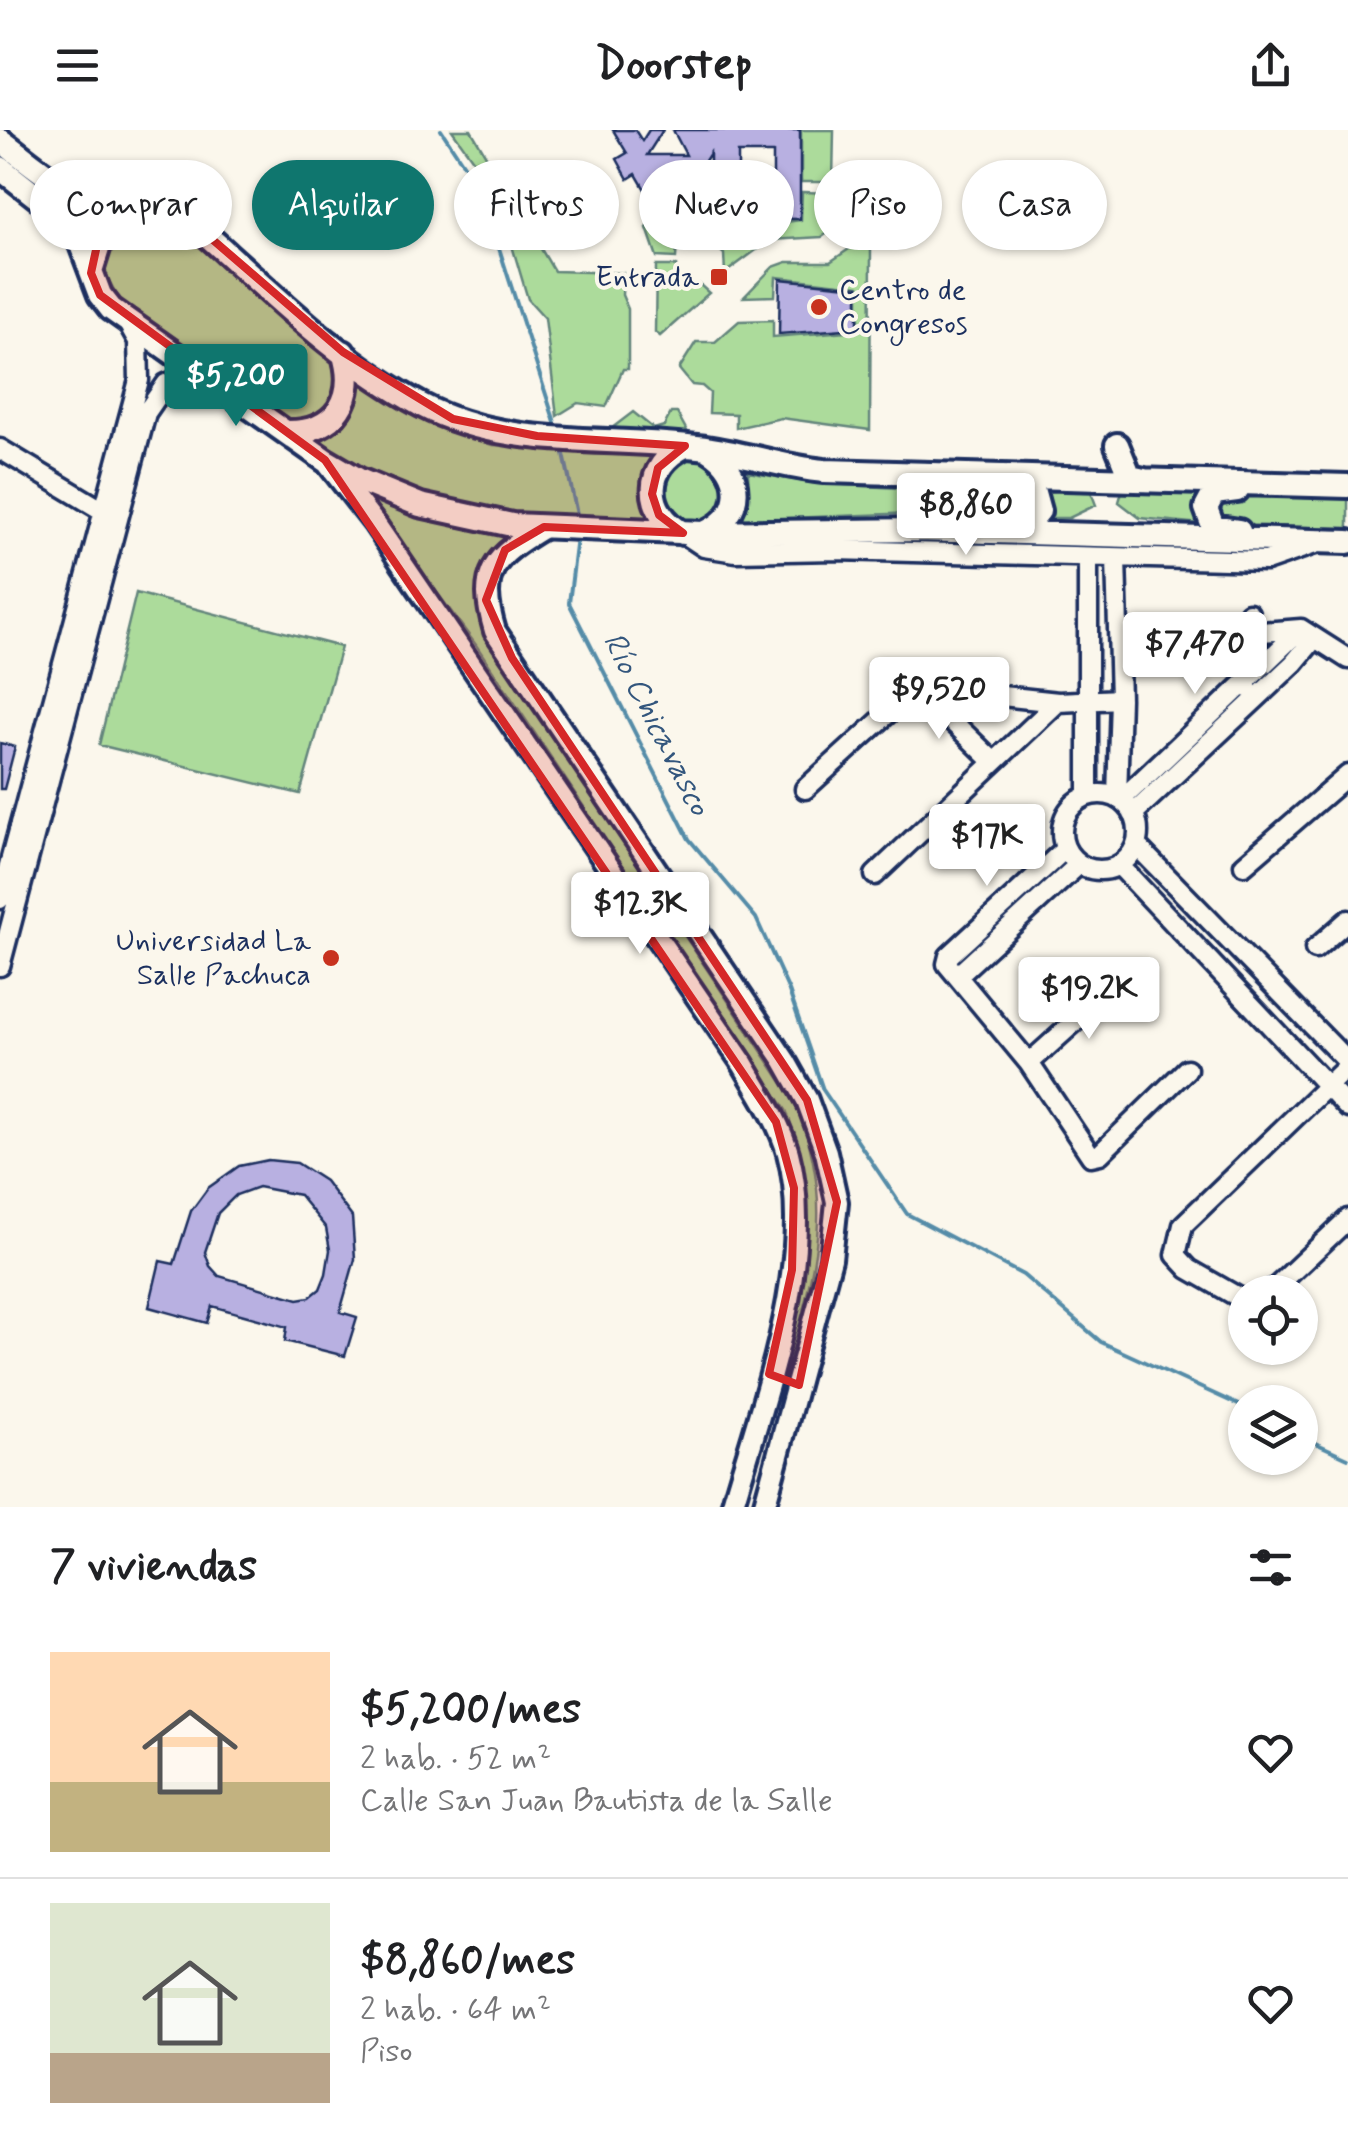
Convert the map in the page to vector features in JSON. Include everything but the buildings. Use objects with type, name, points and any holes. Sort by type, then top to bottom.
[{"type":"main road","points":[[0,140],[30,161]]},
{"type":"main road","points":[[0,168],[74,226],[100,295],[127,320],[324,460],[360,480],[447,514],[565,528],[886,540],[1348,542]]},
{"type":"main road","points":[[91,272],[95,250]]},
{"type":"main road","points":[[225,250],[343,352],[421,405],[453,419],[537,436],[696,448],[803,469],[1336,486]]},
{"type":"main road","points":[[286,432],[319,428],[338,413],[350,388],[343,352]]},
{"type":"main road","points":[[1117,445],[1130,477],[1144,480]]},
{"type":"main road","points":[[693,533],[727,518],[736,496],[729,465],[696,448]]},
{"type":"main road","points":[[693,533],[659,514],[652,494],[658,468],[696,448]]},
{"type":"main road","points":[[886,540],[923,522],[1018,525],[1028,524],[1039,511],[1037,494],[1028,486],[972,485],[916,474]]},
{"type":"main road","points":[[1321,541],[1279,532],[1212,527],[1206,508],[1214,493],[1226,490],[1336,486]]},
{"type":"street","points":[[0,899],[140,370],[138,341],[127,320]]},
{"type":"street","points":[[0,966],[146,413],[166,384],[200,371]]},
{"type":"street","points":[[0,450],[105,512]]},
{"type":"street","points":[[324,460],[431,606],[732,1047],[776,1122],[788,1152],[794,1188],[792,1270],[769,1374],[732,1507]]},
{"type":"street","points":[[565,528],[505,550],[489,574],[486,600],[495,631],[785,1061],[807,1100],[826,1152],[837,1202],[831,1259],[764,1507]]},
{"type":"street","points":[[886,540],[1088,557],[1266,561],[1321,541]]},
{"type":"street","points":[[1088,557],[1088,795]]},
{"type":"street","points":[[1116,558],[1124,804],[1138,832],[1136,845],[1119,865],[1102,870],[1078,866],[1065,849],[1061,833],[1064,816],[1074,803],[1088,795],[1124,804]]},
{"type":"street","points":[[1247,708],[1249,613]]},
{"type":"street","points":[[1248,633],[1307,634],[1348,659]]},
{"type":"street","points":[[1124,804],[1246,681],[1307,634]]},
{"type":"street","points":[[1124,804],[1247,708],[1307,634]]},
{"type":"street","points":[[805,789],[917,687],[1058,702],[1120,699]]},
{"type":"street","points":[[917,687],[994,762]]},
{"type":"street","points":[[875,875],[1058,702]]},
{"type":"street","points":[[1244,865],[1348,775]]},
{"type":"street","points":[[1136,845],[1348,1064],[1183,1225],[1176,1256],[1189,1269],[1228,1291]]},
{"type":"street","points":[[1065,849],[948,956],[947,964],[1029,1064],[1091,1156],[1100,1154],[1187,1070]]},
{"type":"street","points":[[1119,865],[1348,1108]]},
{"type":"street","points":[[956,976],[1078,866]]},
{"type":"street","points":[[1315,949],[1348,920]]},
{"type":"street","points":[[1029,1064],[1116,986]]},
{"type":"street","points":[[1289,1275],[1348,1219]]},
{"type":"street","points":[[769,1374],[798,1385]]},
{"type":"highlighted area","points":[[139,204],[184,215],[343,352],[453,419],[537,436],[685,446],[658,468],[652,494],[659,515],[683,533],[544,527],[505,550],[486,600],[512,658],[807,1100],[837,1202],[799,1385],[769,1374],[792,1270],[794,1188],[776,1122],[325,460],[100,295],[91,273],[99,236],[118,213]]},
{"type":"green space","points":[[452,130],[471,130],[489,160],[473,160]]},
{"type":"green space","points":[[801,130],[834,130],[833,160],[814,160],[814,182],[801,182]]},
{"type":"green space","points":[[802,192],[814,192],[814,237],[794,239],[794,221],[801,220]]},
{"type":"green space","points":[[104,250],[212,250],[326,346],[338,380],[333,397],[308,422],[291,421],[124,304],[103,261]]},
{"type":"green space","points":[[513,250],[542,250],[554,271],[623,273],[622,295],[628,309],[628,369],[623,369],[606,407],[578,403],[557,416],[545,318],[528,299]]},
{"type":"green space","points":[[655,250],[677,250],[676,258],[657,257]]},
{"type":"green space","points":[[719,250],[756,250],[725,273],[724,254]]},
{"type":"green space","points":[[848,250],[871,250],[870,430],[781,418],[736,428],[736,414],[709,413],[710,393],[702,386],[692,385],[679,369],[696,342],[715,342],[739,321],[773,320],[773,337],[859,330],[859,286],[776,277],[775,296],[744,297],[773,267],[787,262],[830,262]]},
{"type":"green space","points":[[656,266],[676,266],[676,283],[699,284],[709,293],[660,336],[655,332]]},
{"type":"green space","points":[[363,377],[452,430],[492,445],[659,451],[645,479],[648,504],[657,525],[552,520],[474,511],[415,494],[381,478],[318,441],[349,416]]},
{"type":"green space","points":[[633,412],[654,429],[664,426],[671,413],[677,413],[693,442],[599,438]]},
{"type":"green space","points":[[695,456],[719,465],[728,489],[719,513],[695,522],[671,513],[662,489],[671,465]]},
{"type":"green space","points":[[748,472],[812,483],[1019,495],[1025,501],[1025,509],[1019,514],[914,513],[739,520],[749,501]]},
{"type":"green space","points":[[1041,483],[1088,484],[1096,505],[1069,518],[1046,518],[1048,496]]},
{"type":"green space","points":[[1208,486],[1201,524],[1140,518],[1119,502],[1123,488]]},
{"type":"green space","points":[[363,493],[436,521],[512,534],[496,549],[481,579],[482,610],[503,663],[796,1103],[815,1171],[818,1229],[809,1288],[792,1355],[782,1358],[802,1262],[806,1206],[798,1146],[786,1110],[476,645]]},
{"type":"green space","points":[[1230,494],[1348,497],[1348,528],[1232,525],[1219,519],[1217,503]]},
{"type":"green space","points":[[136,593],[341,647],[300,794],[99,745]]},
{"type":"waterway","name":"Río Chicavasco","points":[[441,130],[480,189],[558,432]]},
{"type":"waterway","name":"Río Chicavasco","points":[[562,445],[578,519]]},
{"type":"waterway","name":"Río Chicavasco","points":[[577,538],[569,603],[689,839],[756,918],[789,991],[823,1090],[907,1214],[1023,1275],[1101,1342],[1228,1400]]},
{"type":"waterway","name":"Río Chicavasco","points":[[1318,1444],[1348,1458]]},
{"type":"place","name":"Entrada","points":[[719,277]]},
{"type":"place","name":"Centro de Congresos","points":[[819,307]]},
{"type":"place","name":"Universidad La Salle Pachuca","points":[[331,958]]}]
